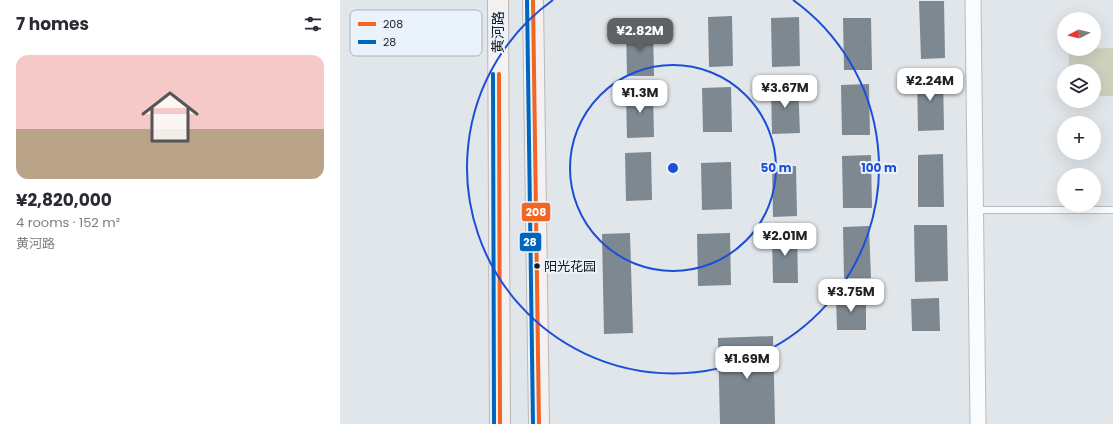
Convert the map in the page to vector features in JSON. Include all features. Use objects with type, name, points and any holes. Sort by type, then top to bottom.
[{"type":"main road","name":"黄河路","points":[[498,0],[500,424]]},
{"type":"main road","points":[[533,0],[539,424]]},
{"type":"street","points":[[973,0],[978,424]]},
{"type":"lane","points":[[975,210],[1113,210]]},
{"type":"green space","points":[[1101,48],[1113,48],[1113,96],[1101,96],[1101,64],[1069,64],[1069,56],[1101,56]]},
{"type":"building","points":[[919,1],[944,1],[945,58],[921,59]]},
{"type":"building","points":[[732,16],[733,66],[709,67],[708,17]]},
{"type":"building","points":[[799,17],[800,66],[772,67],[771,18]]},
{"type":"building","points":[[843,18],[871,18],[872,70],[844,70]]},
{"type":"building","points":[[626,28],[653,28],[654,76],[627,76]]},
{"type":"building","points":[[917,74],[943,74],[944,130],[918,131]]},
{"type":"building","points":[[798,84],[800,133],[772,134],[771,85]]},
{"type":"building","points":[[869,84],[870,135],[842,135],[841,85]]},
{"type":"building","points":[[731,87],[732,132],[703,132],[702,88]]},
{"type":"building","points":[[653,91],[654,137],[627,138],[626,92]]},
{"type":"building","points":[[651,152],[652,200],[626,201],[625,153]]},
{"type":"building","points":[[943,154],[944,207],[918,207],[918,155]]},
{"type":"building","points":[[871,155],[872,208],[843,208],[842,156]]},
{"type":"building","points":[[731,162],[732,209],[702,210],[701,163]]},
{"type":"building","points":[[796,166],[797,216],[773,217],[772,167]]},
{"type":"building","points":[[914,225],[947,225],[948,281],[915,282]]},
{"type":"building","points":[[869,226],[871,278],[844,278],[843,227]]},
{"type":"building","points":[[797,231],[798,283],[773,283],[772,232]]},
{"type":"building","points":[[630,233],[633,333],[604,334],[602,234]]},
{"type":"building","points":[[730,233],[731,285],[698,286],[697,234]]},
{"type":"building","points":[[836,296],[866,296],[866,330],[837,330]]},
{"type":"building","points":[[939,298],[940,331],[912,331],[911,299]]},
{"type":"building","points":[[773,336],[775,424],[720,424],[718,338]]},
{"type":"transit line","name":"28","points":[[527,0],[533,424]]},
{"type":"transit line","name":"208","points":[[533,0],[539,424]]},
{"type":"transit line","name":"28","points":[[493,74],[494,424]]},
{"type":"transit line","name":"208","points":[[499,74],[500,424]]},
{"type":"place","name":"阳光花园","points":[[537,266]]}]
